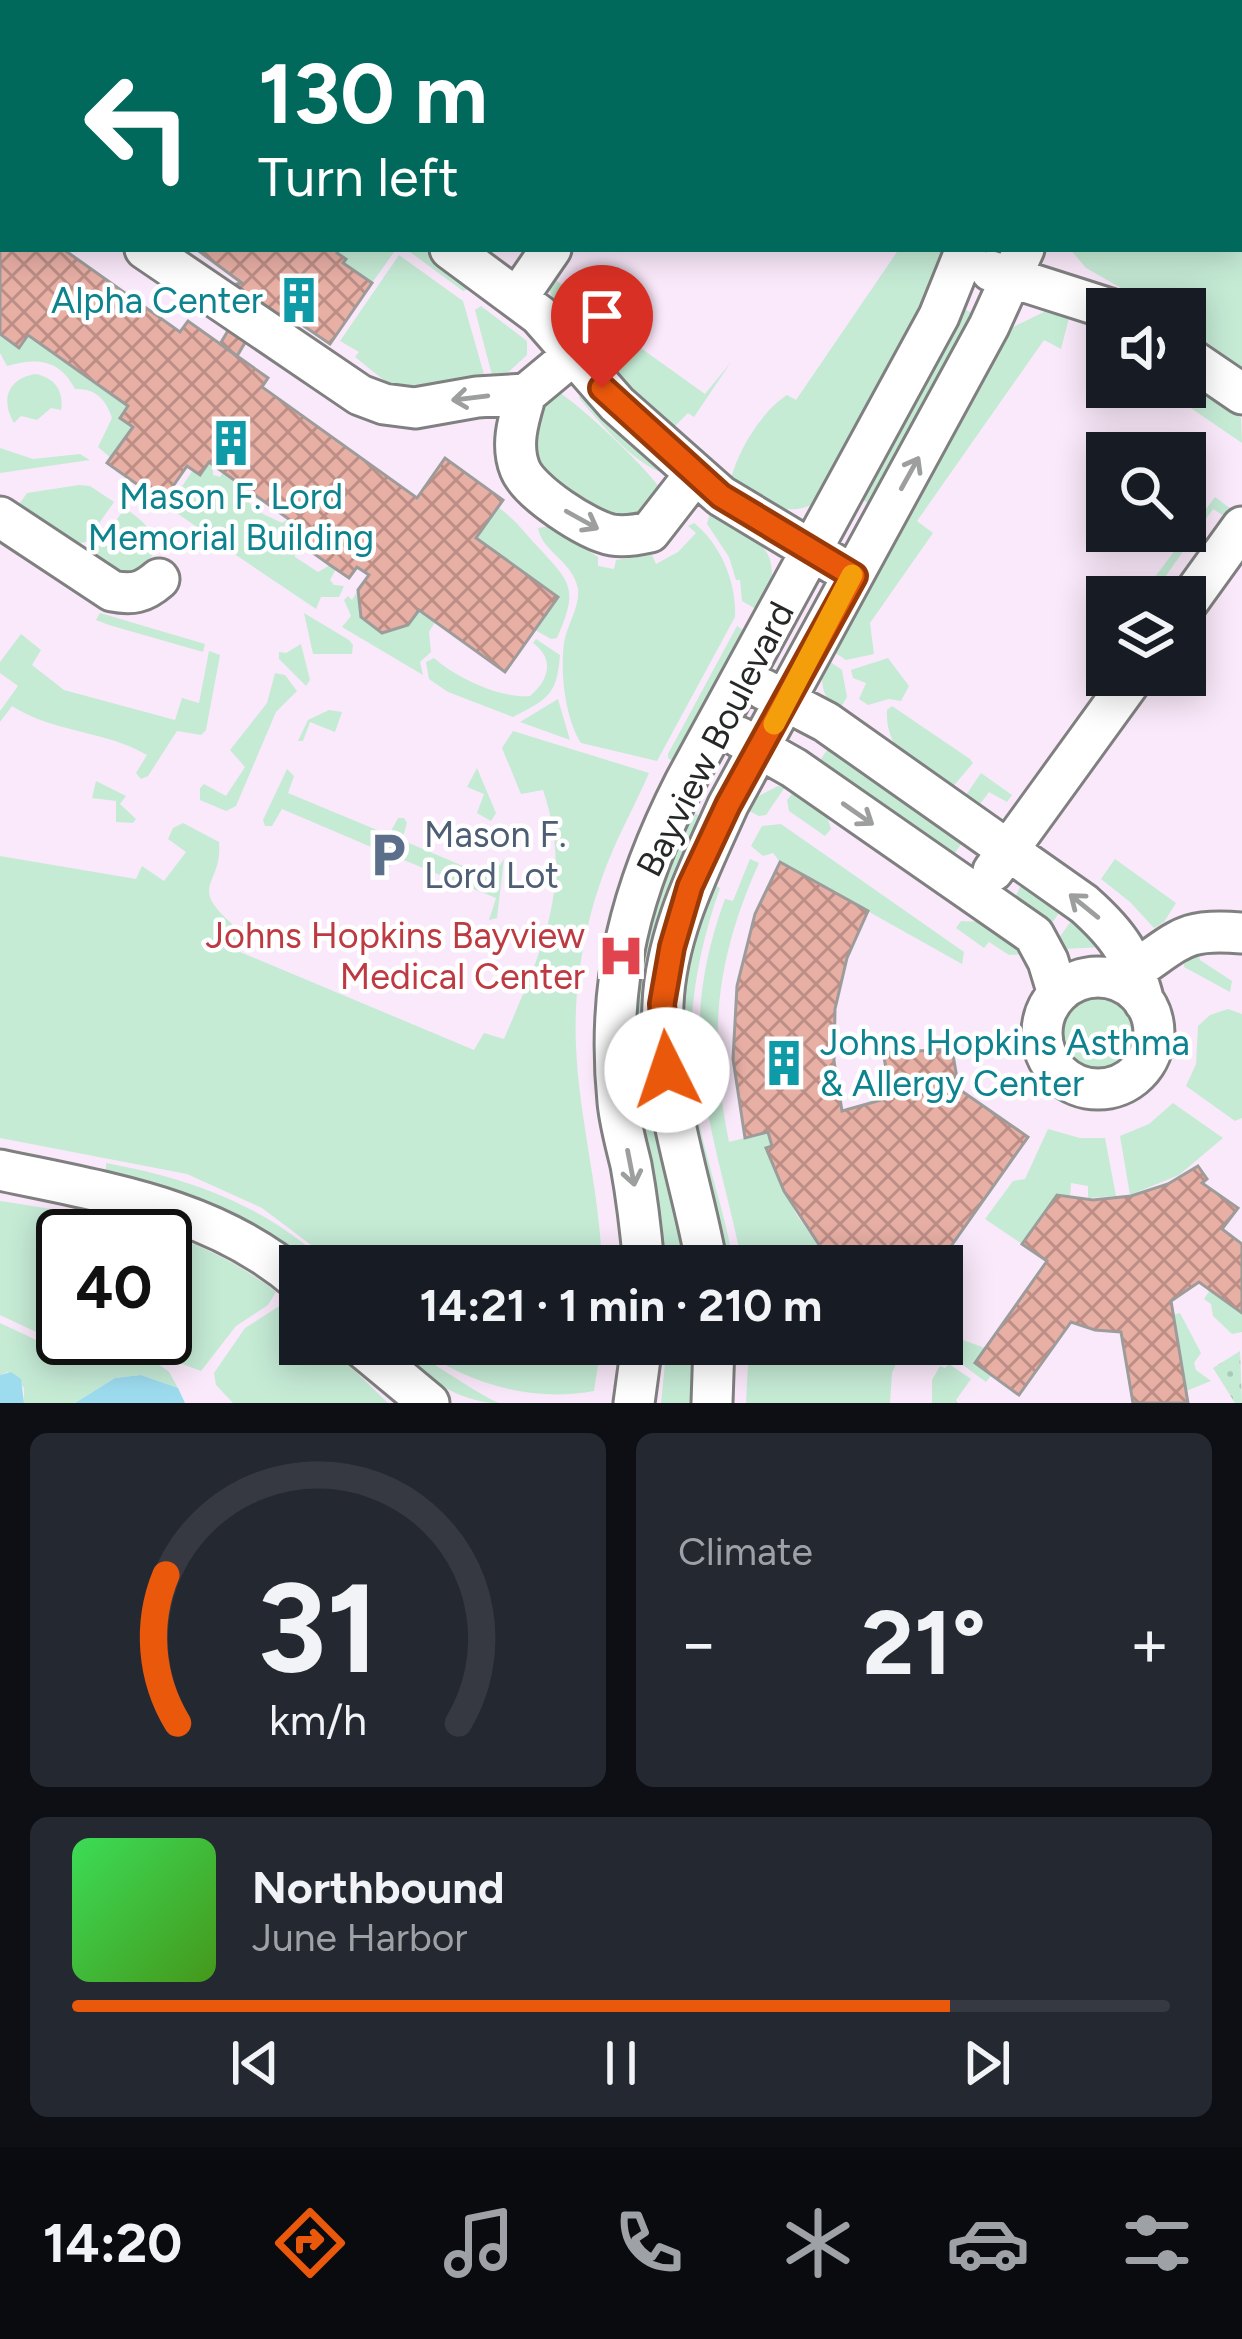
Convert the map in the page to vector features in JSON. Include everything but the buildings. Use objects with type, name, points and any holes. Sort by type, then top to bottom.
[{"type":"street","points":[[149,252],[360,395],[415,408],[526,394]]},
{"type":"street","points":[[454,252],[539,315],[617,404],[695,474],[744,512],[854,576]]},
{"type":"street","points":[[518,297],[549,252]]},
{"type":"street","points":[[965,255],[1018,263],[1086,297]]},
{"type":"street","name":"Bayview Boulevard","points":[[641,1245],[618,1106],[614,1013],[620,956],[656,838],[929,335],[965,255]]},
{"type":"street","name":"Bayview Boulevard","points":[[703,1245],[667,1070],[662,1004],[690,886],[728,805],[989,326],[1018,263]]},
{"type":"street","points":[[573,355],[526,394],[516,448],[527,482],[554,504],[607,534],[650,532],[695,474]]},
{"type":"street","points":[[1206,369],[1242,394]]},
{"type":"street","points":[[0,517],[112,591],[130,595],[159,579]]},
{"type":"street","points":[[1206,577],[1242,527]]},
{"type":"street","points":[[743,678],[826,722],[1009,849],[1115,932],[1140,986],[1153,1019],[1154,1039],[1138,1074],[1103,1089],[1083,1088],[1052,1066],[1044,1048],[1042,1028],[1058,994],[1087,978],[1103,977],[1133,989],[1140,986],[1190,934],[1203,930],[1242,933]]},
{"type":"street","points":[[976,895],[1120,696]]},
{"type":"street","points":[[719,725],[1034,935],[1058,994]]},
{"type":"street","points":[[0,1170],[94,1174],[215,1226],[279,1264]]},
{"type":"street","points":[[383,1365],[428,1403]]},
{"type":"street","points":[[634,1403],[639,1365]]},
{"type":"street","points":[[712,1403],[713,1365]]},
{"type":"shaded area","name":"Johns Hopkins Bayview Medical Center","points":[[0,252],[1242,252],[1242,1403],[0,1403]]},
{"type":"green space","points":[[394,252],[372,283],[343,263],[337,253]]},
{"type":"green space","points":[[410,252],[426,252],[476,287],[463,291]]},
{"type":"green space","points":[[897,252],[948,252],[936,283],[818,501],[784,509],[731,479],[760,421],[787,395],[796,400]]},
{"type":"green space","points":[[1073,252],[1242,252],[1242,367],[1206,342],[1206,288],[1121,288],[1086,268]]},
{"type":"green space","points":[[399,255],[463,301],[486,381],[396,390],[355,357],[359,352],[340,341]]},
{"type":"green space","points":[[569,255],[554,279],[578,296],[575,301],[705,394],[731,362],[694,417],[688,413],[673,428],[619,381],[570,326],[547,285]]},
{"type":"green space","points":[[481,306],[527,341],[527,355],[503,377],[493,379],[475,310]]},
{"type":"green space","points":[[966,310],[974,314],[875,506],[858,498],[955,319]]},
{"type":"green space","points":[[1048,310],[1069,318],[1061,349],[1044,340],[917,521],[933,533],[870,623],[874,654],[846,660],[831,650],[1009,329]]},
{"type":"green space","points":[[0,334],[19,347],[28,335],[128,406],[120,418],[133,427],[111,458],[98,447],[112,418],[103,400],[88,390],[75,389],[62,371],[46,363],[7,366],[0,353]]},
{"type":"green space","points":[[36,374],[57,386],[61,410],[51,408],[37,420],[21,416],[14,423],[9,391],[19,380]]},
{"type":"green space","points":[[557,391],[614,439],[664,493],[645,515],[614,521],[540,470],[532,455],[531,437]]},
{"type":"green space","points":[[581,391],[663,473],[618,441],[579,398]]},
{"type":"green space","points":[[1206,395],[1241,418],[1242,443],[1191,408],[1206,408]]},
{"type":"green space","points":[[0,448],[33,459],[80,454],[90,460],[0,473]]},
{"type":"green space","points":[[209,462],[213,475],[220,477],[223,472],[246,489],[258,511],[282,523],[288,519],[292,531],[304,530],[293,546],[295,557],[318,572],[330,565],[336,569],[330,580],[344,586],[339,597],[321,597],[316,609],[233,553],[239,544],[219,530],[213,538],[168,507],[193,470],[200,474]]},
{"type":"green space","points":[[90,486],[114,502],[86,542],[70,545],[23,512],[20,503],[27,493]]},
{"type":"green space","points":[[1215,497],[1235,512],[1227,518],[1213,509],[1206,519],[1206,509]]},
{"type":"green space","points":[[498,507],[564,578],[568,608],[557,638],[535,630],[558,597],[476,538]]},
{"type":"green space","points":[[125,508],[146,526],[155,543],[149,560],[127,578],[98,565],[95,550]]},
{"type":"green space","points":[[710,513],[765,550],[772,575],[761,612],[742,601],[740,580],[707,524]]},
{"type":"green space","points":[[694,523],[712,541],[725,565],[735,617],[657,761],[581,743],[568,708],[563,667],[578,589],[538,528],[550,526],[598,557],[598,566],[614,569],[616,560],[652,555],[656,564],[678,552],[696,533],[688,526]]},
{"type":"green space","points":[[1174,552],[1183,552],[1166,576],[1156,576]]},
{"type":"green space","points":[[358,590],[361,617],[382,633],[408,625],[419,610],[435,622],[429,632],[431,652],[420,662],[423,675],[342,627],[351,616],[344,600],[348,596],[352,600]]},
{"type":"green space","points":[[100,613],[205,644],[203,652],[96,620]]},
{"type":"green space","points":[[304,613],[349,640],[352,654],[313,654]]},
{"type":"green space","points":[[737,626],[749,634],[679,765],[668,754]]},
{"type":"green space","points":[[21,634],[41,650],[32,665],[64,690],[175,720],[182,698],[199,703],[209,651],[220,655],[206,730],[201,735],[177,731],[148,776],[141,779],[136,773],[147,755],[131,747],[45,722],[12,706],[0,722],[0,711],[18,686],[0,673],[0,662]]},
{"type":"green space","points":[[536,639],[560,655],[556,679],[542,700],[513,717],[448,692],[429,679],[426,662],[434,658],[479,685],[530,696],[547,670],[544,656],[533,643]]},
{"type":"green space","points":[[301,644],[310,680],[306,686],[279,659],[279,652]]},
{"type":"green space","points":[[888,658],[909,686],[901,701],[868,705],[859,699],[866,683],[853,678],[851,670]]},
{"type":"green space","points":[[826,659],[842,670],[847,697],[840,709],[834,709],[824,691]]},
{"type":"green space","points":[[275,673],[285,675],[297,691],[276,712],[236,806],[226,811],[200,800],[204,784],[226,796],[245,767],[230,750],[267,703]]},
{"type":"green space","points":[[558,699],[570,740],[520,722]]},
{"type":"green space","points":[[892,706],[973,763],[951,789],[898,749],[888,725],[887,710]]},
{"type":"green space","points":[[329,710],[342,712],[335,732],[310,722],[303,741],[298,741],[308,720]]},
{"type":"green space","points":[[513,731],[649,773],[594,902],[577,998],[578,1074],[600,1245],[311,1245],[262,1208],[187,1174],[0,1138],[0,856],[136,879],[142,866],[164,881],[186,852],[168,839],[173,828],[183,823],[219,842],[209,894],[238,929],[233,949],[474,1050],[484,1033],[504,1039],[541,947],[556,857],[543,790],[521,794],[502,748]]},
{"type":"green space","points":[[829,747],[963,841],[953,856],[819,762]]},
{"type":"green space","points":[[477,768],[496,813],[491,821],[477,813],[484,794],[467,787]]},
{"type":"green space","points":[[287,769],[294,776],[288,793],[389,835],[398,818],[404,818],[402,840],[491,878],[504,859],[497,918],[489,920],[496,898],[394,856],[387,873],[379,874],[376,867],[383,852],[282,809],[272,826],[265,826],[263,820]]},
{"type":"green space","points":[[981,773],[1012,795],[1007,802],[989,792],[978,807],[964,798]]},
{"type":"green space","points":[[96,781],[126,796],[120,804],[136,819],[133,823],[116,822],[116,801],[92,798]]},
{"type":"green space","points":[[785,787],[766,815],[745,809],[753,799]]},
{"type":"green space","points":[[795,790],[826,813],[831,829],[825,836],[789,811],[787,800]]},
{"type":"green space","points":[[689,810],[705,819],[650,1096],[686,1245],[660,1245],[630,1084],[642,924]]},
{"type":"green space","points":[[781,824],[964,952],[962,964],[780,862],[773,853],[763,856],[751,846],[762,826]]},
{"type":"green space","points":[[750,859],[759,863],[733,933],[720,1000],[719,1068],[729,1142],[768,1132],[772,1146],[766,1149],[796,1214],[818,1245],[738,1245],[703,1084],[700,1041],[709,950],[725,899],[733,901]]},
{"type":"green space","points":[[1115,859],[1176,903],[1164,922],[1154,928],[1101,879]]},
{"type":"green space","points":[[708,882],[720,888],[694,993],[692,1074],[730,1245],[716,1245],[678,1068],[686,960]]},
{"type":"green space","points":[[1020,887],[1061,910],[1050,926],[1015,897]]},
{"type":"green space","points":[[1073,918],[1102,947],[1064,949],[1059,938]]},
{"type":"green space","points":[[961,921],[983,922],[1025,954],[1009,955],[989,942],[984,948],[956,928]]},
{"type":"green space","points":[[1198,953],[1200,960],[1232,981],[1230,992],[1184,967],[1183,956]]},
{"type":"green space","points":[[1096,997],[1123,1008],[1134,1035],[1123,1062],[1096,1073],[1069,1062],[1058,1035],[1069,1008]]},
{"type":"green space","points":[[1228,1009],[1242,1014],[1242,1118],[1235,1121],[1186,1086],[1196,1064],[1198,1026],[1210,1015]]},
{"type":"green space","points":[[1173,1103],[1223,1138],[1179,1175],[1130,1195],[1120,1136],[1149,1124]]},
{"type":"green space","points":[[1048,1129],[1080,1138],[1105,1138],[1116,1196],[1088,1198],[1088,1186],[1071,1183],[1070,1197],[1056,1195],[1022,1244],[985,1219],[1013,1181],[1025,1179]]},
{"type":"green space","points":[[106,1163],[216,1194],[267,1219],[305,1245],[287,1245],[235,1214],[186,1194],[106,1174]]},
{"type":"green space","points":[[0,1201],[49,1209],[36,1209],[36,1332],[0,1315]]},
{"type":"green space","points":[[192,1244],[276,1292],[268,1305],[236,1326],[201,1371],[185,1365],[192,1365]]},
{"type":"green space","points":[[1210,1290],[1242,1313],[1242,1332],[1232,1334],[1213,1316],[1211,1304],[1204,1299]]},
{"type":"green space","points":[[279,1306],[279,1365],[349,1365],[388,1403],[233,1403],[216,1385],[214,1373],[245,1328]]},
{"type":"green space","points":[[1180,1313],[1201,1353],[1194,1363],[1196,1370],[1211,1381],[1186,1391],[1173,1315]]},
{"type":"green space","points":[[0,1323],[36,1340],[36,1365],[160,1365],[178,1388],[141,1375],[115,1378],[75,1403],[24,1403],[24,1388],[8,1372],[0,1375]]},
{"type":"green space","points":[[963,1340],[985,1348],[975,1363],[991,1376],[986,1382],[963,1365]]},
{"type":"green space","points":[[1240,1351],[1242,1403],[1235,1403],[1213,1368]]},
{"type":"green space","points":[[414,1365],[433,1365],[499,1403],[468,1398]]},
{"type":"green space","points":[[446,1365],[598,1365],[594,1391],[570,1394],[499,1387]]},
{"type":"green space","points":[[665,1365],[695,1365],[694,1403],[661,1403]]},
{"type":"green space","points":[[748,1365],[896,1365],[890,1403],[746,1403]]},
{"type":"green space","points":[[950,1365],[971,1379],[958,1403],[932,1403],[932,1380],[940,1366]]},
{"type":"water","points":[[11,1372],[21,1379],[24,1403],[0,1403],[0,1375]]},
{"type":"water","points":[[141,1375],[178,1388],[185,1403],[75,1403],[115,1378]]},
{"type":"slow traffic","points":[[774,724],[852,575]]},
{"type":"place","name":"Alpha Center","points":[[299,300]]},
{"type":"place","name":"Mason F. Lord Memorial Building","points":[[231,443]]},
{"type":"place","name":"Mason F. Lord Lot","points":[[388,855]]},
{"type":"place","name":"Johns Hopkins Bayview Medical Center","points":[[621,956]]},
{"type":"place","name":"Johns Hopkins Asthma & Allergy Center","points":[[784,1063]]},
{"type":"route","points":[[602,388],[721,496],[854,576],[728,805],[690,886],[662,1004],[667,1070]]}]
